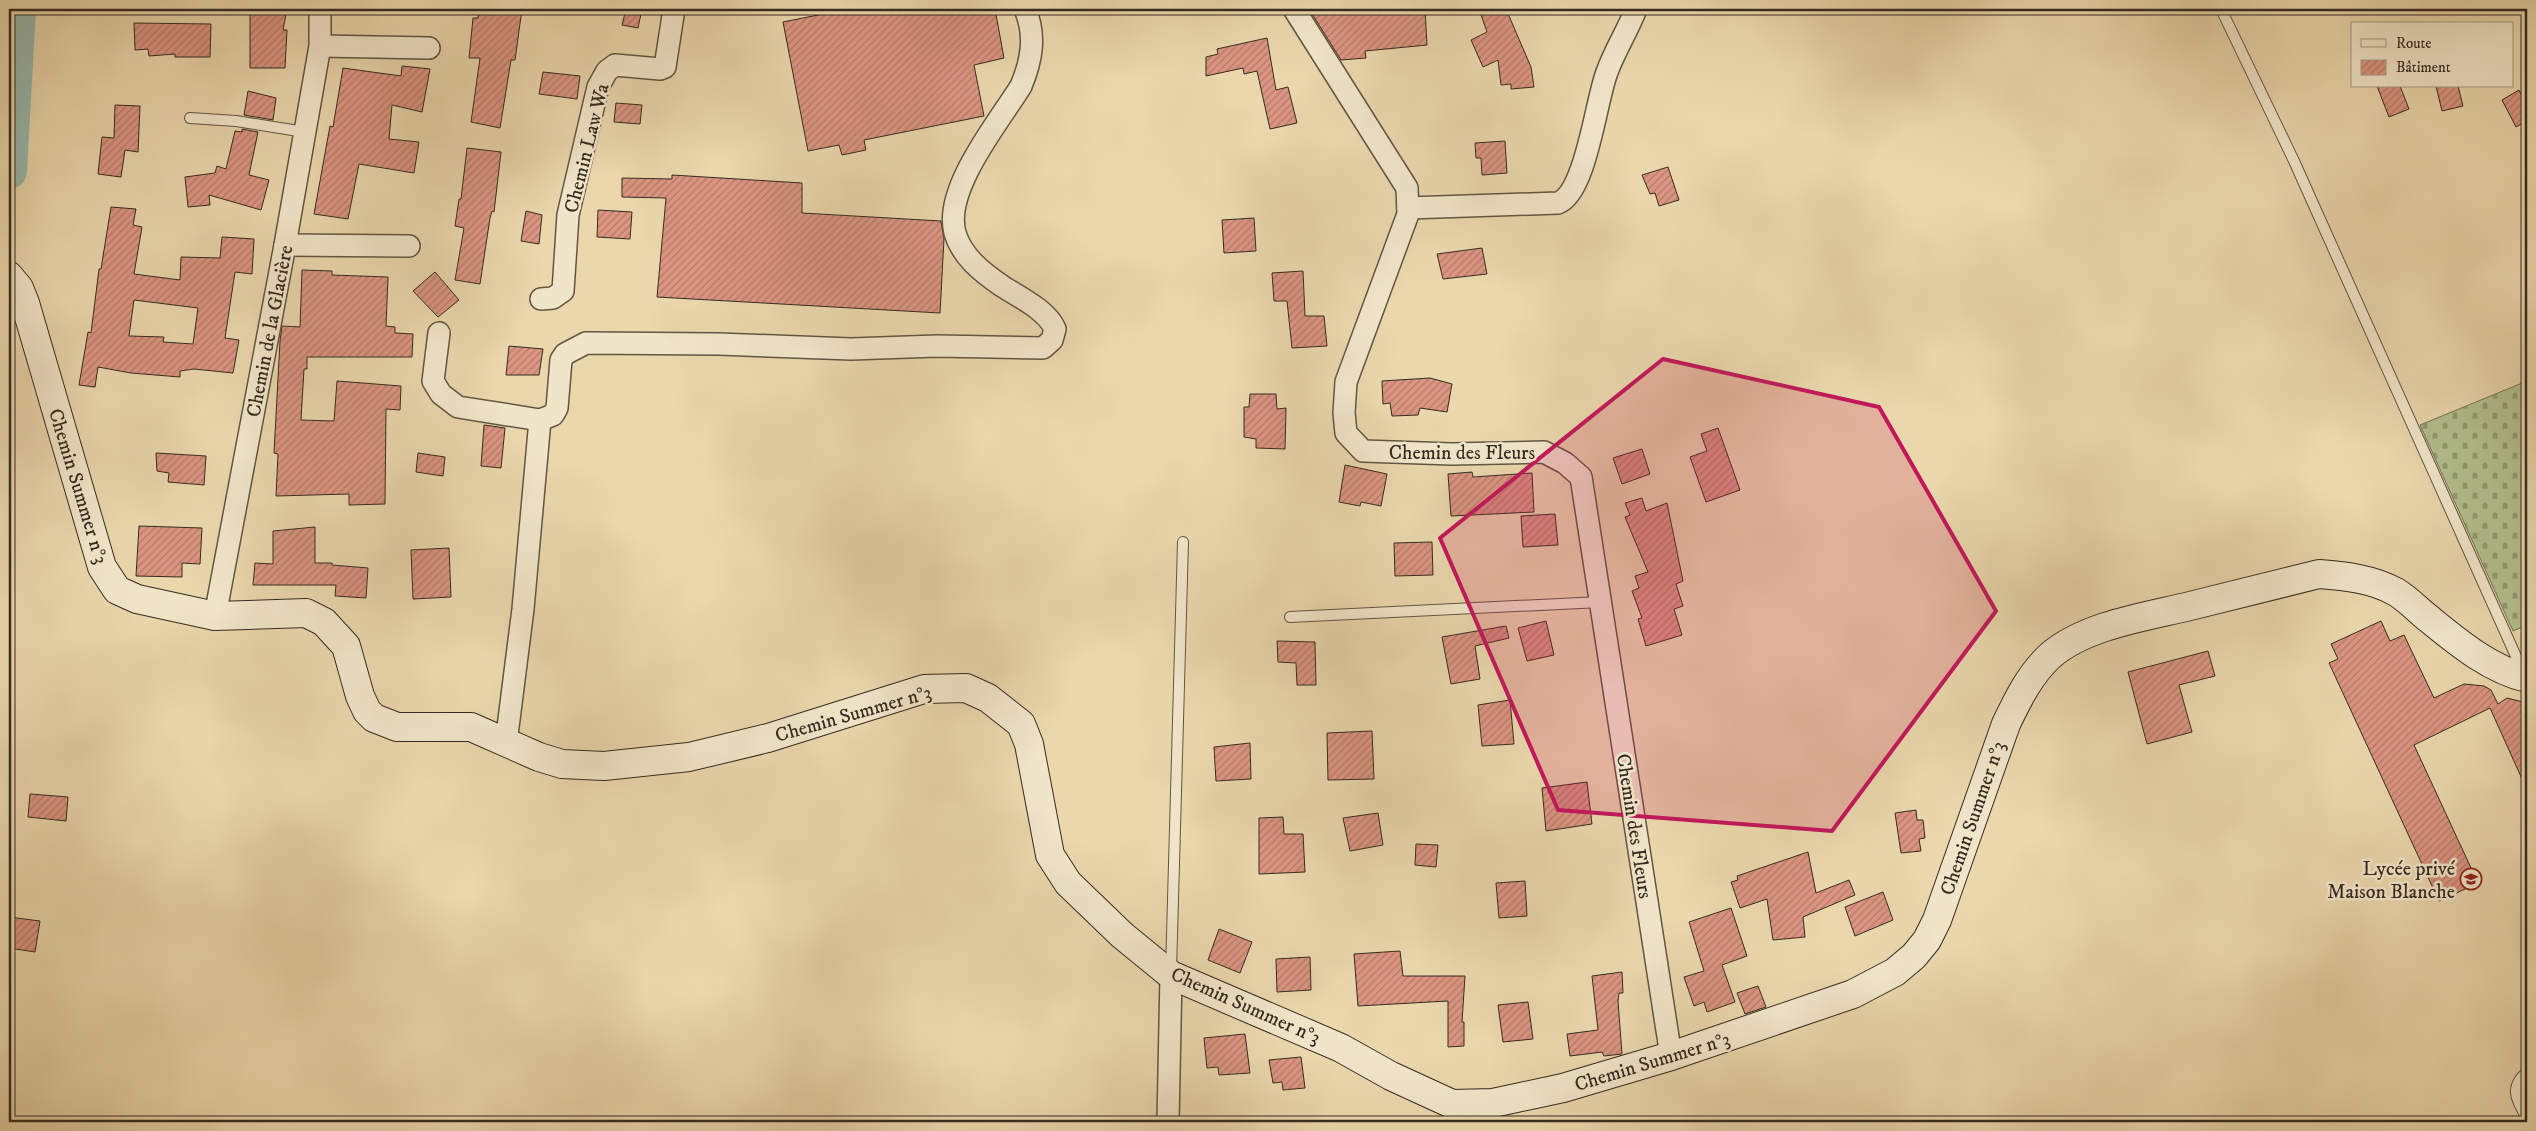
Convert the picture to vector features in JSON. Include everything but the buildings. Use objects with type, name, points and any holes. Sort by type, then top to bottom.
[{"type":"street","name":"Chemin de la Glacière","points":[[214,616],[305,132],[320,46],[320,9]]},
{"type":"street","name":"Chemin Law Wa","points":[[541,299],[553,298],[563,291],[568,215],[598,87],[607,71],[616,65],[660,69],[665,67],[674,9]]},
{"type":"street","points":[[439,334],[432,381],[441,394],[458,407],[540,420],[553,415],[557,408],[562,360],[565,354],[586,343],[719,344],[851,349],[937,346],[1044,348],[1052,340],[1055,329],[1052,323],[1040,312],[980,271],[964,251],[955,233],[952,211],[957,193],[974,161],[1021,86],[1027,73],[1032,52],[1032,31],[1025,9]]},
{"type":"street","name":"Chemin des Fleurs","points":[[1294,9],[1407,188],[1408,214],[1346,382],[1344,413],[1346,433],[1364,452],[1452,454],[1544,452],[1564,463],[1581,477],[1670,1056]]},
{"type":"street","points":[[1408,208],[1558,203],[1566,200],[1573,190],[1593,131],[1606,73],[1636,9]]},
{"type":"street","points":[[320,46],[429,48]]},
{"type":"street","points":[[285,245],[409,246]]},
{"type":"street","name":"Chemin Summer n°3","points":[[9,276],[19,288],[26,303],[95,544],[108,579],[117,590],[136,599],[214,616],[306,613],[324,622],[346,646],[360,696],[367,711],[374,718],[397,727],[471,726],[538,757],[579,765],[604,766],[689,757],[768,738],[924,689],[966,688],[988,698],[1021,724],[1029,744],[1050,855],[1056,868],[1068,883],[1122,935],[1171,976],[1342,1048],[1390,1076],[1452,1104],[1493,1103],[1563,1088],[1670,1056],[1853,994],[1888,976],[1914,956],[1927,940],[1936,920],[2006,724],[2033,675],[2051,655],[2071,641],[2124,622],[2319,574],[2364,580],[2397,593],[2452,637],[2491,664],[2527,678]]},
{"type":"street","points":[[506,743],[524,609],[540,420]]},
{"type":"street","points":[[1168,1122],[1171,976]]},
{"type":"lane","points":[[2221,9],[2294,161],[2527,678]]},
{"type":"lane","points":[[190,118],[236,121],[305,132]]},
{"type":"lane","points":[[1171,976],[1184,542]]},
{"type":"lane","points":[[1290,617],[1601,602]]},
{"type":"lane","points":[[2527,1072],[2520,1078],[2514,1089],[2517,1102],[2527,1118]]},
{"type":"highlighted area","points":[[1663,359],[1879,407],[1996,611],[1832,831],[1558,810],[1440,538]]},
{"type":"green space","points":[[2527,381],[2527,625],[2513,631],[2420,425]]},
{"type":"waterway","points":[[9,171],[18,9]]},
{"type":"place","name":"Lycée privé Maison Blanche","points":[[2471,879]]}]
